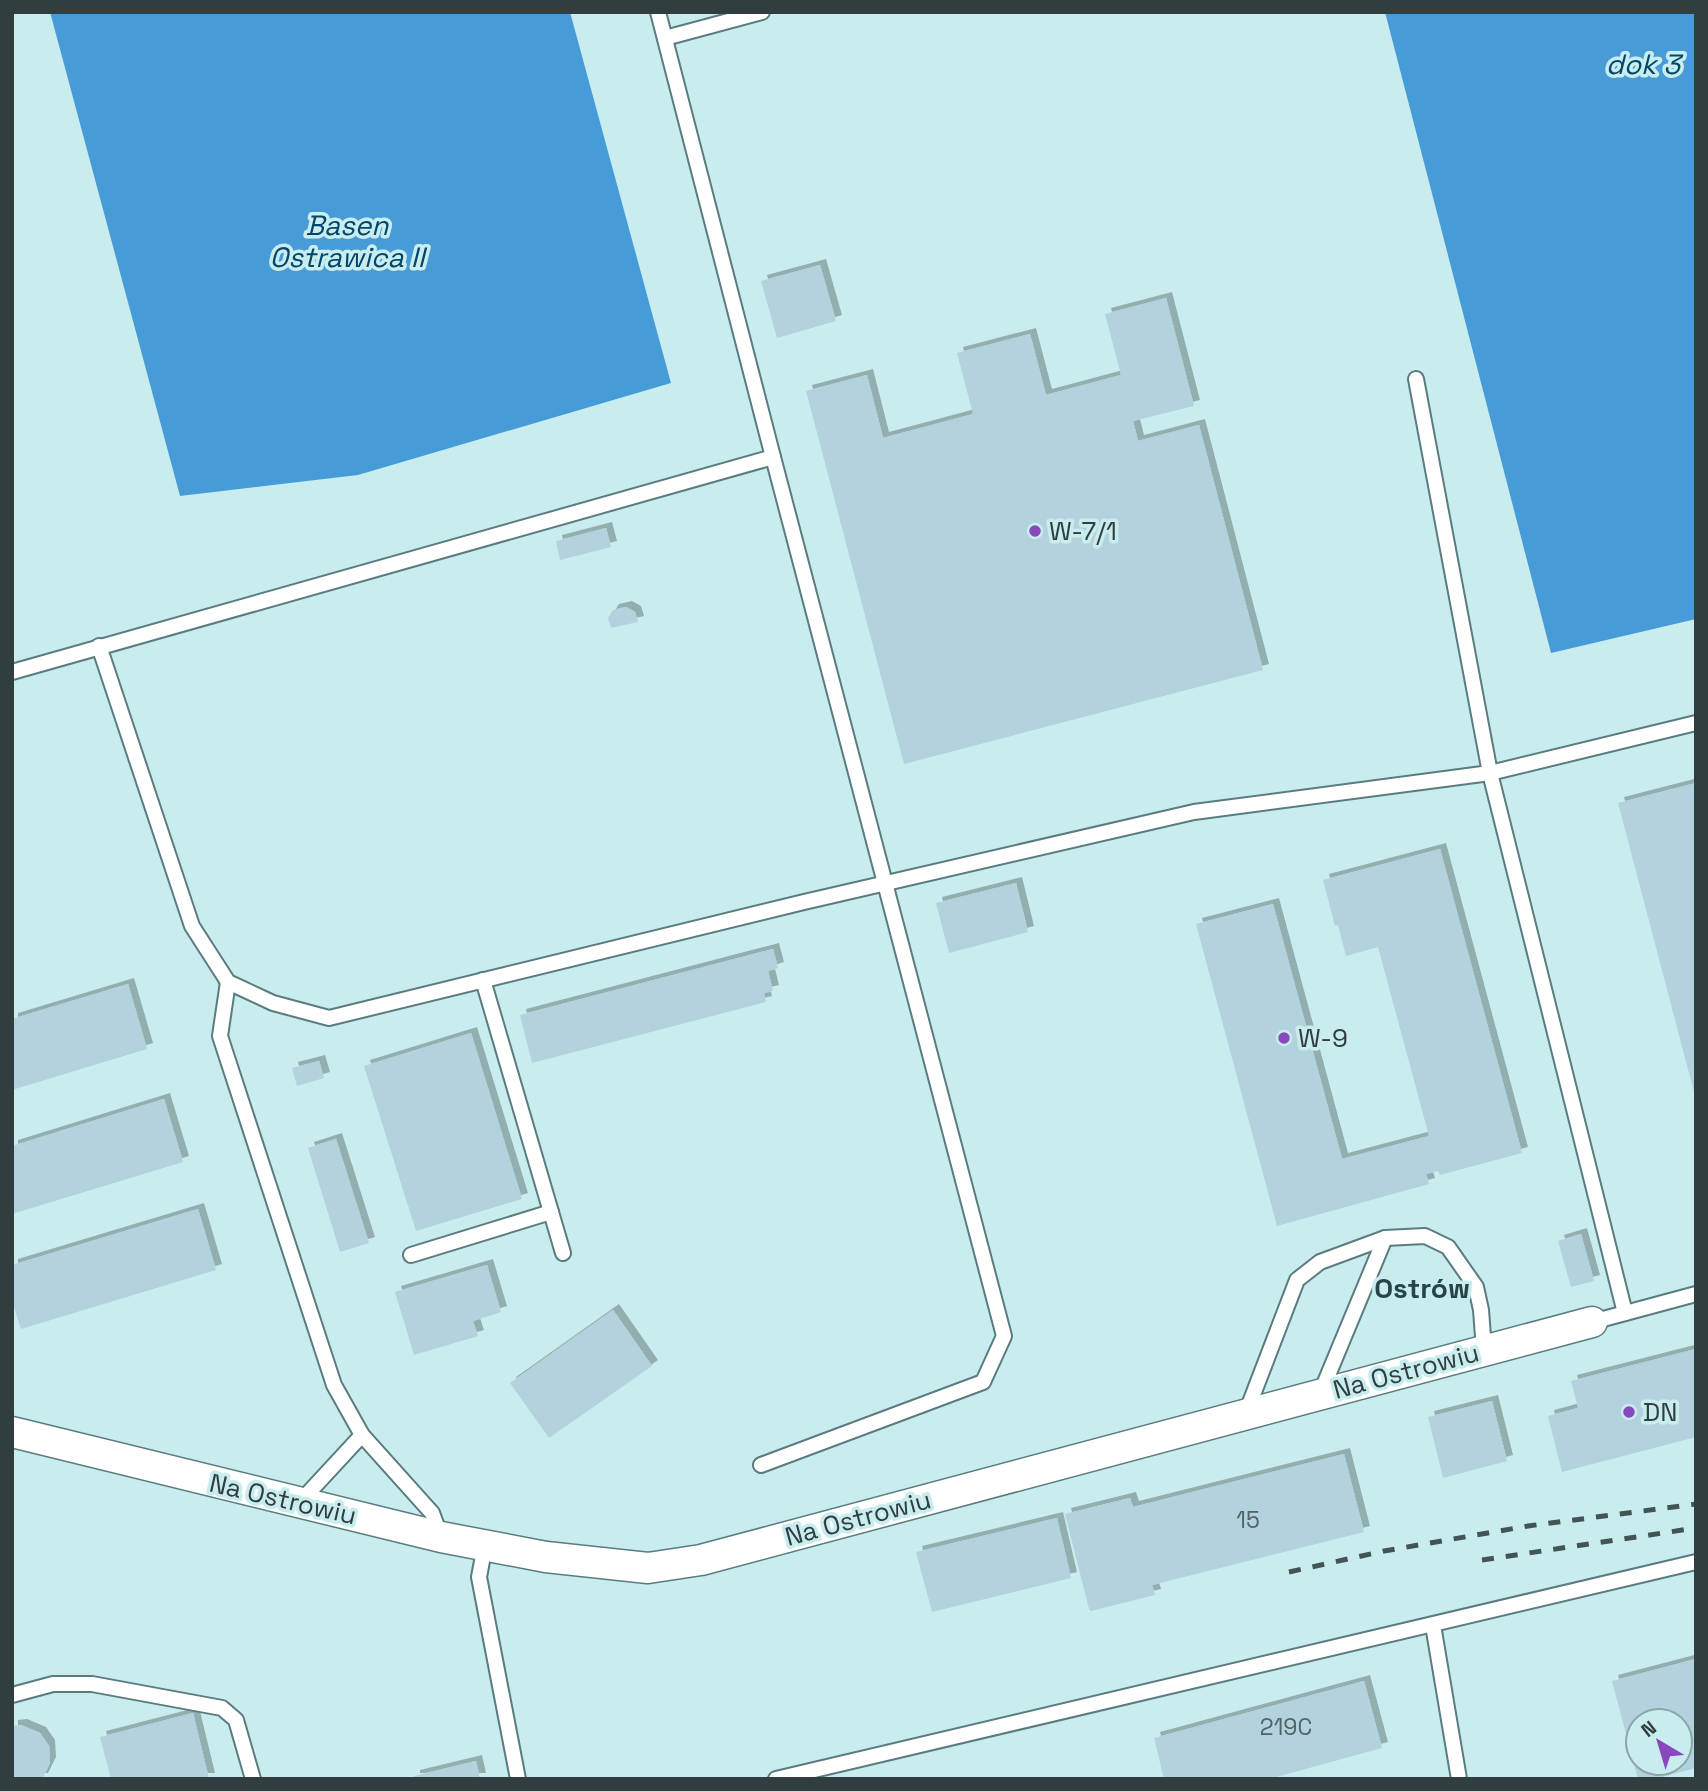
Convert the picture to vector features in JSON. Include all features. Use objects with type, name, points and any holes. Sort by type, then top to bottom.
[{"type":"street","name":"Na Ostrowiu","points":[[12,1432],[441,1537],[546,1557],[648,1568],[701,1560],[1592,1322]]},
{"type":"lane","points":[[659,12],[1004,1336],[983,1381],[761,1465]]},
{"type":"lane","points":[[665,38],[762,12]]},
{"type":"lane","points":[[1416,379],[1490,773],[1625,1313]]},
{"type":"lane","points":[[12,672],[773,457]]},
{"type":"lane","points":[[99,646],[192,926],[228,982],[273,1003],[329,1018],[1194,812],[1490,773],[1696,723]]},
{"type":"lane","points":[[483,980],[563,1252]]},
{"type":"lane","points":[[228,982],[220,1036],[334,1385],[362,1435],[432,1513],[441,1537]]},
{"type":"lane","points":[[411,1255],[551,1212]]},
{"type":"lane","points":[[1246,1413],[1297,1280],[1320,1262],[1385,1238],[1425,1236],[1448,1247],[1476,1287],[1484,1350]]},
{"type":"lane","points":[[1321,1393],[1385,1238]]},
{"type":"lane","name":"Na Ostrowiu","points":[[1592,1322],[1696,1294]]},
{"type":"lane","points":[[300,1502],[362,1435]]},
{"type":"lane","points":[[485,1545],[479,1577],[518,1779]]},
{"type":"lane","points":[[776,1779],[1696,1562]]},
{"type":"lane","points":[[1433,1625],[1459,1779]]},
{"type":"lane","points":[[12,1695],[53,1684],[92,1684],[222,1709],[236,1720],[253,1779]]},
{"type":"water","name":"Basen Ostrawica II","points":[[50,12],[570,12],[671,383],[358,475],[180,496]]},
{"type":"water","name":"dok 3","points":[[1385,12],[1696,12],[1696,619],[1551,653]]},
{"type":"building","points":[[820,265],[836,321],[777,338],[761,281]]},
{"type":"building","points":[[1166,298],[1194,406],[1133,421],[1138,441],[1199,425],[1263,670],[904,764],[806,391],[867,375],[883,438],[973,414],[957,353],[1030,334],[1046,395],[1121,375],[1105,314]]},
{"type":"building","points":[[606,528],[611,547],[560,560],[556,541]]},
{"type":"building","points":[[626,607],[635,612],[638,622],[611,628],[608,618],[613,610]]},
{"type":"building","points":[[1696,783],[1696,1096],[1695,1096],[1618,803]]},
{"type":"building","points":[[1440,849],[1522,1153],[1440,1175],[1438,1171],[1426,1174],[1429,1184],[1277,1226],[1196,924],[1273,904],[1342,1159],[1429,1136],[1378,947],[1346,956],[1323,880]]},
{"type":"building","points":[[1016,883],[1028,932],[949,953],[936,903]]},
{"type":"building","points":[[773,949],[778,968],[768,971],[773,991],[764,993],[766,1002],[532,1063],[520,1015]]},
{"type":"building","points":[[128,984],[147,1049],[12,1090],[12,1019]]},
{"type":"building","points":[[471,1033],[522,1199],[416,1231],[364,1066]]},
{"type":"building","points":[[319,1061],[324,1078],[297,1086],[292,1068]]},
{"type":"building","points":[[164,1099],[183,1162],[12,1214],[12,1146]]},
{"type":"building","points":[[336,1139],[369,1243],[340,1252],[308,1148]]},
{"type":"building","points":[[198,1209],[216,1270],[21,1329],[12,1301],[12,1265]]},
{"type":"building","points":[[1581,1234],[1594,1281],[1571,1287],[1558,1241]]},
{"type":"building","points":[[487,1265],[501,1312],[473,1321],[478,1336],[414,1355],[395,1292]]},
{"type":"building","points":[[613,1310],[652,1366],[549,1438],[510,1383]]},
{"type":"building","name":"DN","points":[[1696,1349],[1696,1437],[1562,1472],[1548,1416],[1578,1408],[1571,1381]]},
{"type":"building","points":[[1492,1401],[1507,1461],[1443,1478],[1428,1417]]},
{"type":"building","points":[[1344,1454],[1364,1532],[1152,1585],[1155,1595],[1091,1611],[1089,1609],[1065,1514],[1130,1498],[1133,1507]]},
{"type":"building","points":[[1057,1518],[1071,1578],[932,1612],[916,1552]]},
{"type":"building","points":[[1696,1659],[1696,1768],[1694,1707],[1624,1707],[1624,1726],[1612,1681]]},
{"type":"building","points":[[1364,1681],[1382,1748],[1269,1779],[1164,1779],[1154,1738]]},
{"type":"building","points":[[193,1713],[209,1779],[111,1779],[100,1737]]},
{"type":"building","points":[[21,1725],[40,1733],[49,1746],[50,1763],[42,1779],[12,1779],[12,1726]]},
{"type":"building","points":[[476,1761],[480,1779],[414,1779],[414,1776]]},
{"type":"building","points":[[1637,1777],[1662,1777],[1655,1779]]},
{"type":"railway","points":[[1289,1572],[1384,1551],[1528,1526],[1696,1504]]},
{"type":"railway","points":[[1482,1560],[1696,1528]]},
{"type":"place","name":"W-7/1","points":[[1035,531]]},
{"type":"place","name":"W-9","points":[[1284,1038]]},
{"type":"place","name":"DN","points":[[1629,1412]]},
{"type":"district","name":"Ostrów","points":[[1422,1288]]}]
